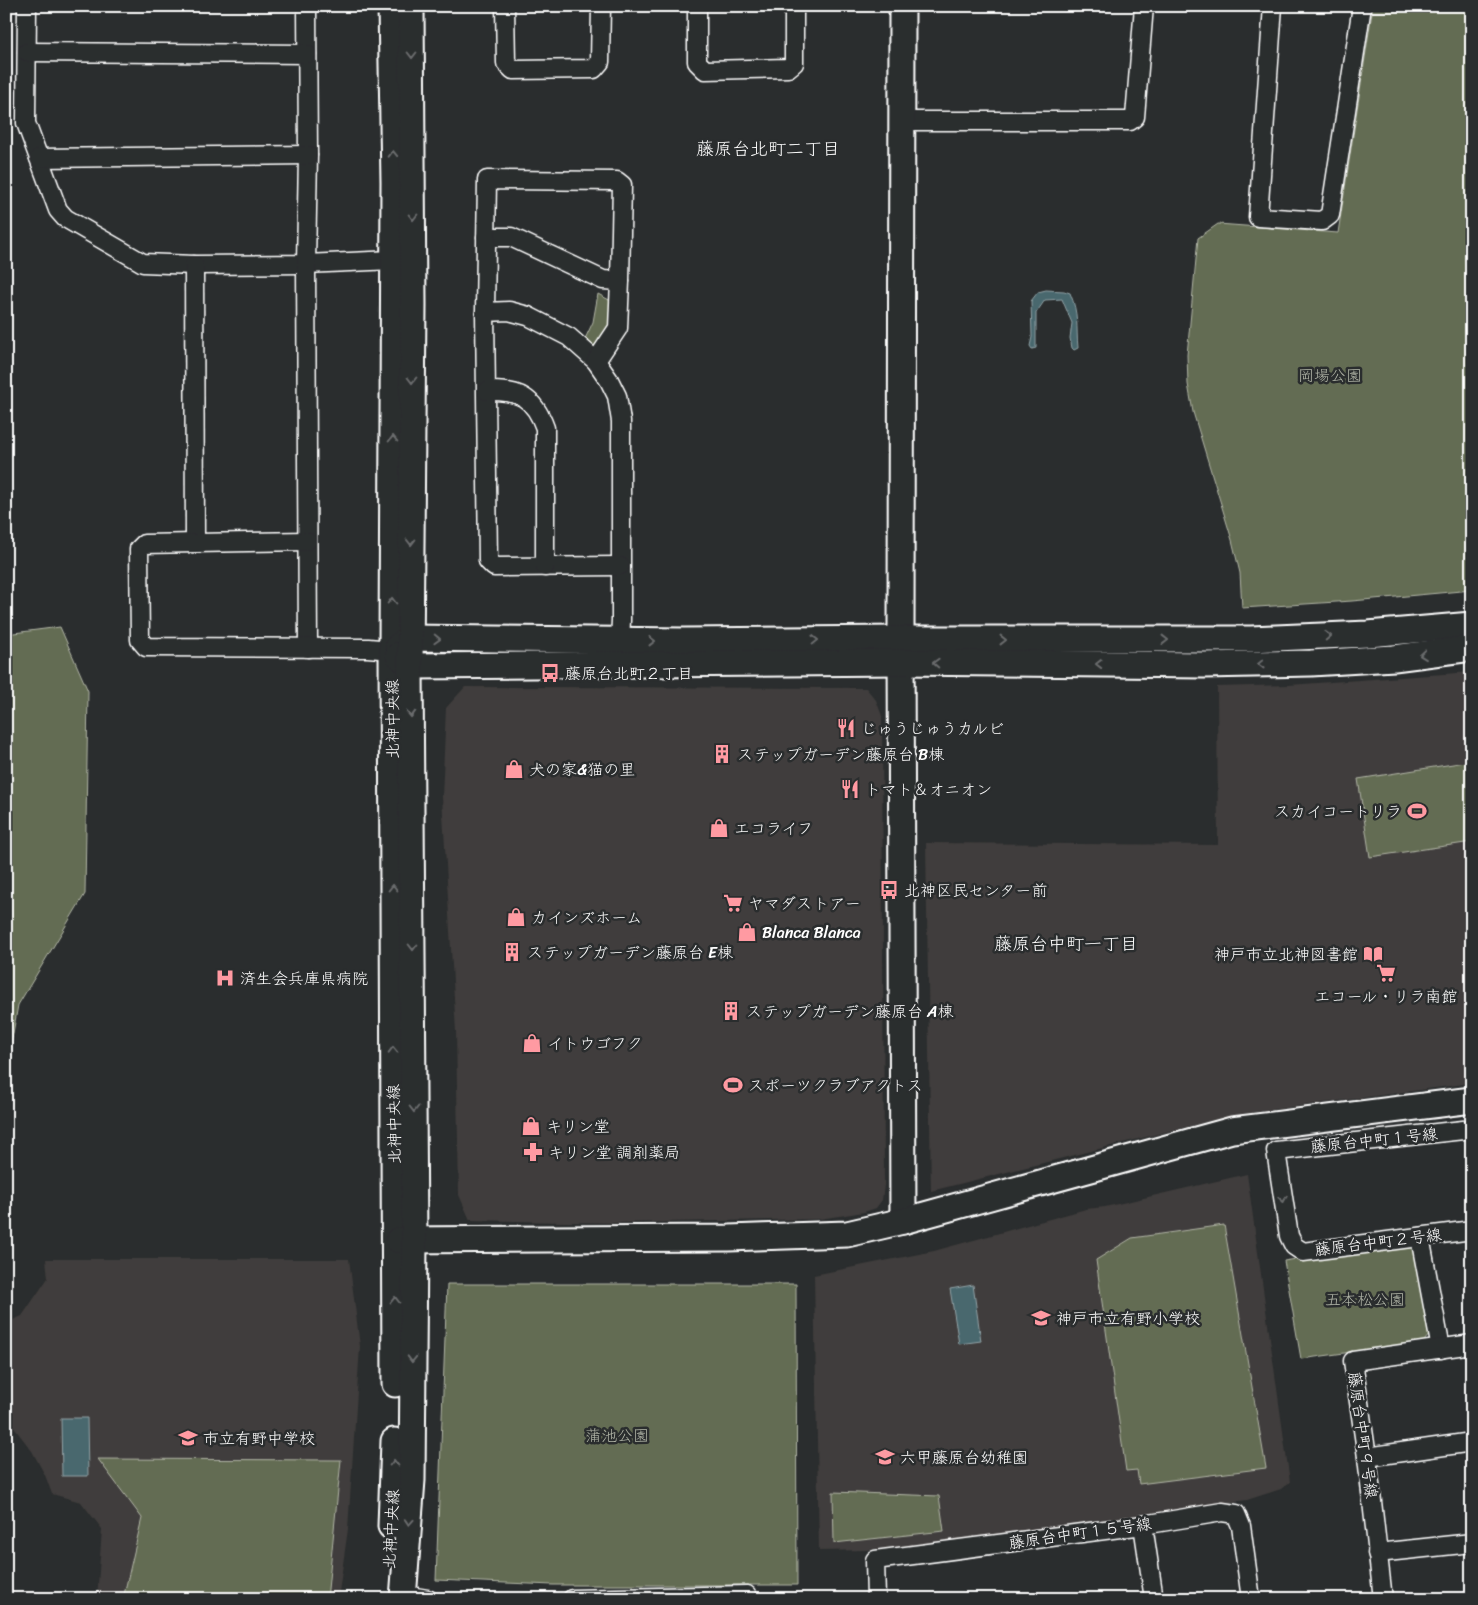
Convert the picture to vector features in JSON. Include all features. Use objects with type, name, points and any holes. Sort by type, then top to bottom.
[{"type":"street","points":[[27,6],[26,123],[58,210],[65,218],[143,262],[194,265],[306,264],[393,260]]},
{"type":"street","points":[[307,6],[308,648]]},
{"type":"street","points":[[391,6],[394,182],[393,260],[404,651]]},
{"type":"street","points":[[404,651],[413,305],[412,6]]},
{"type":"street","points":[[505,6],[506,63],[513,70],[594,69],[600,62],[601,6]]},
{"type":"street","points":[[697,6],[697,62],[705,70],[788,68],[794,64],[794,6]]},
{"type":"street","points":[[902,6],[901,650],[903,1221]]},
{"type":"street","points":[[901,121],[1130,121],[1135,117],[1144,6]]},
{"type":"street","points":[[1273,6],[1258,217],[1322,221],[1330,215],[1362,6]]},
{"type":"street","points":[[27,52],[307,54]]},
{"type":"street","points":[[39,158],[308,155]]},
{"type":"street","points":[[596,361],[618,328],[622,186],[617,181],[487,180],[485,312],[488,561],[494,567],[620,566]]},
{"type":"street","points":[[486,237],[512,237],[603,280],[620,282]]},
{"type":"street","points":[[194,265],[195,542]]},
{"type":"street","points":[[485,312],[509,312],[528,316],[569,338],[596,361],[617,396],[621,421],[620,641]]},
{"type":"street","points":[[487,391],[505,390],[519,394],[531,402],[540,414],[544,428],[545,567]]},
{"type":"street","points":[[307,541],[144,544],[139,550],[140,640],[146,647],[308,648],[404,651],[901,650],[1368,634],[1472,625]]},
{"type":"street","points":[[404,651],[620,641],[901,650],[1194,665],[1311,663],[1394,658],[1472,648]]},
{"type":"street","name":"北神中央線","points":[[398,1598],[394,1473],[405,1240],[404,651]]},
{"type":"street","points":[[405,1240],[728,1238],[847,1234],[903,1221],[1232,1130],[1472,1100]]},
{"type":"street","name":"藤原台中町１号線","points":[[1276,1151],[1472,1129]]},
{"type":"street","name":"藤原台中町２号線","points":[[1276,1151],[1289,1236],[1294,1246],[1303,1252],[1472,1230]]},
{"type":"street","points":[[1420,1237],[1440,1349]]},
{"type":"street","name":"藤原台中町９号線","points":[[1383,1599],[1367,1457],[1353,1361],[1472,1344]]},
{"type":"street","points":[[1367,1457],[1472,1442]]},
{"type":"street","name":"藤原台中町１５号線","points":[[876,1599],[875,1560],[1144,1525],[1222,1512],[1236,1514],[1242,1526],[1252,1599]]},
{"type":"street","points":[[1144,1525],[1154,1599]]},
{"type":"street","points":[[1377,1553],[1472,1542]]},
{"type":"street","points":[[572,1599],[747,1595],[747,1599]]},
{"type":"street","points":[[398,1598],[428,1599]]},
{"type":"shaded area","points":[[1472,672],[1472,1083],[1234,1115],[931,1191],[926,843],[1218,845],[1217,687],[1289,685]]},
{"type":"shaded area","points":[[465,687],[866,688],[876,700],[882,716],[884,1185],[882,1200],[876,1208],[864,1212],[820,1219],[615,1223],[470,1220],[459,1195],[456,1032],[442,797],[446,708]]},
{"type":"shaded area","name":"神戸市立有野小学校","points":[[1247,1174],[1290,1482],[1281,1489],[1247,1500],[965,1539],[867,1550],[819,1551],[814,1275],[934,1251],[1086,1209],[1105,1207]]},
{"type":"shaded area","name":"市立有野中学校","points":[[46,1259],[349,1259],[360,1346],[348,1529],[338,1599],[97,1599],[102,1529],[81,1502],[52,1494],[45,1475],[32,1451],[6,1420],[6,1323],[22,1316],[48,1278]]},
{"type":"green space","name":"岡場公園","points":[[1373,6],[1472,6],[1472,590],[1352,601],[1242,608],[1240,573],[1232,540],[1193,412],[1188,384],[1187,355],[1198,238],[1218,224],[1338,233]]},
{"type":"green space","points":[[598,294],[611,301],[615,322],[602,351],[584,341],[593,322]]},
{"type":"green space","points":[[60,627],[88,691],[85,894],[18,1005],[6,1073],[6,634]]},
{"type":"green space","name":"スカイコートリラ","points":[[1472,761],[1472,842],[1370,857],[1358,779]]},
{"type":"green space","points":[[1224,1225],[1266,1468],[1139,1484],[1137,1470],[1126,1471],[1096,1260],[1132,1238]]},
{"type":"green space","name":"五本松公園","points":[[1415,1240],[1431,1333],[1423,1342],[1301,1359],[1284,1261]]},
{"type":"green space","name":"蒲池公園","points":[[447,1284],[796,1284],[797,1585],[553,1585],[436,1580]]},
{"type":"green space","points":[[98,1459],[341,1460],[327,1599],[123,1599],[142,1518]]},
{"type":"green space","points":[[833,1492],[939,1496],[944,1531],[834,1543]]},
{"type":"water","points":[[1046,290],[1070,293],[1076,314],[1078,348],[1074,350],[1072,348],[1070,338],[1072,323],[1062,299],[1045,300],[1036,313],[1036,348],[1032,349],[1030,346],[1032,337],[1031,301],[1038,292]]},
{"type":"water","points":[[973,1285],[981,1341],[959,1344],[950,1289]]},
{"type":"water","points":[[61,1418],[87,1418],[88,1476],[62,1476]]},
{"type":"place","name":"藤原台北町２丁目","points":[[550,673]]},
{"type":"place","name":"じゅうじゅうカルビ","points":[[846,728]]},
{"type":"place","name":"ステップガーデン藤原台 B棟","points":[[722,754]]},
{"type":"place","name":"犬の家&猫の里","points":[[514,769]]},
{"type":"place","name":"トマト＆オニオン","points":[[850,789]]},
{"type":"place","name":"スカイコートリラ","points":[[1417,811]]},
{"type":"place","name":"エコライフ","points":[[719,828]]},
{"type":"place","name":"北神区民センター前","points":[[889,890]]},
{"type":"place","name":"ヤマダストアー","points":[[733,903]]},
{"type":"place","name":"カインズホーム","points":[[516,917]]},
{"type":"place","name":"Blanca Blanca","points":[[747,932]]},
{"type":"place","name":"ステップガーデン藤原台 E棟","points":[[512,952]]},
{"type":"place","name":"神戸市立北神図書館","points":[[1373,954]]},
{"type":"place","name":"エコール・リラ南館","points":[[1386,973]]},
{"type":"place","name":"済生会兵庫県病院","points":[[225,978]]},
{"type":"place","name":"ステップガーデン藤原台 A棟","points":[[731,1011]]},
{"type":"place","name":"イトウゴフク","points":[[532,1043]]},
{"type":"place","name":"スポーツクラブアクトス","points":[[733,1085]]},
{"type":"place","name":"キリン堂","points":[[531,1126]]},
{"type":"place","name":"キリン堂 調剤薬局","points":[[533,1152]]},
{"type":"place","name":"神戸市立有野小学校","points":[[1041,1318]]},
{"type":"place","name":"市立有野中学校","points":[[188,1438]]},
{"type":"place","name":"六甲藤原台幼稚園","points":[[885,1457]]},
{"type":"district","name":"藤原台北町二丁目","points":[[768,149]]},
{"type":"district","name":"藤原台中町一丁目","points":[[1066,944]]}]
